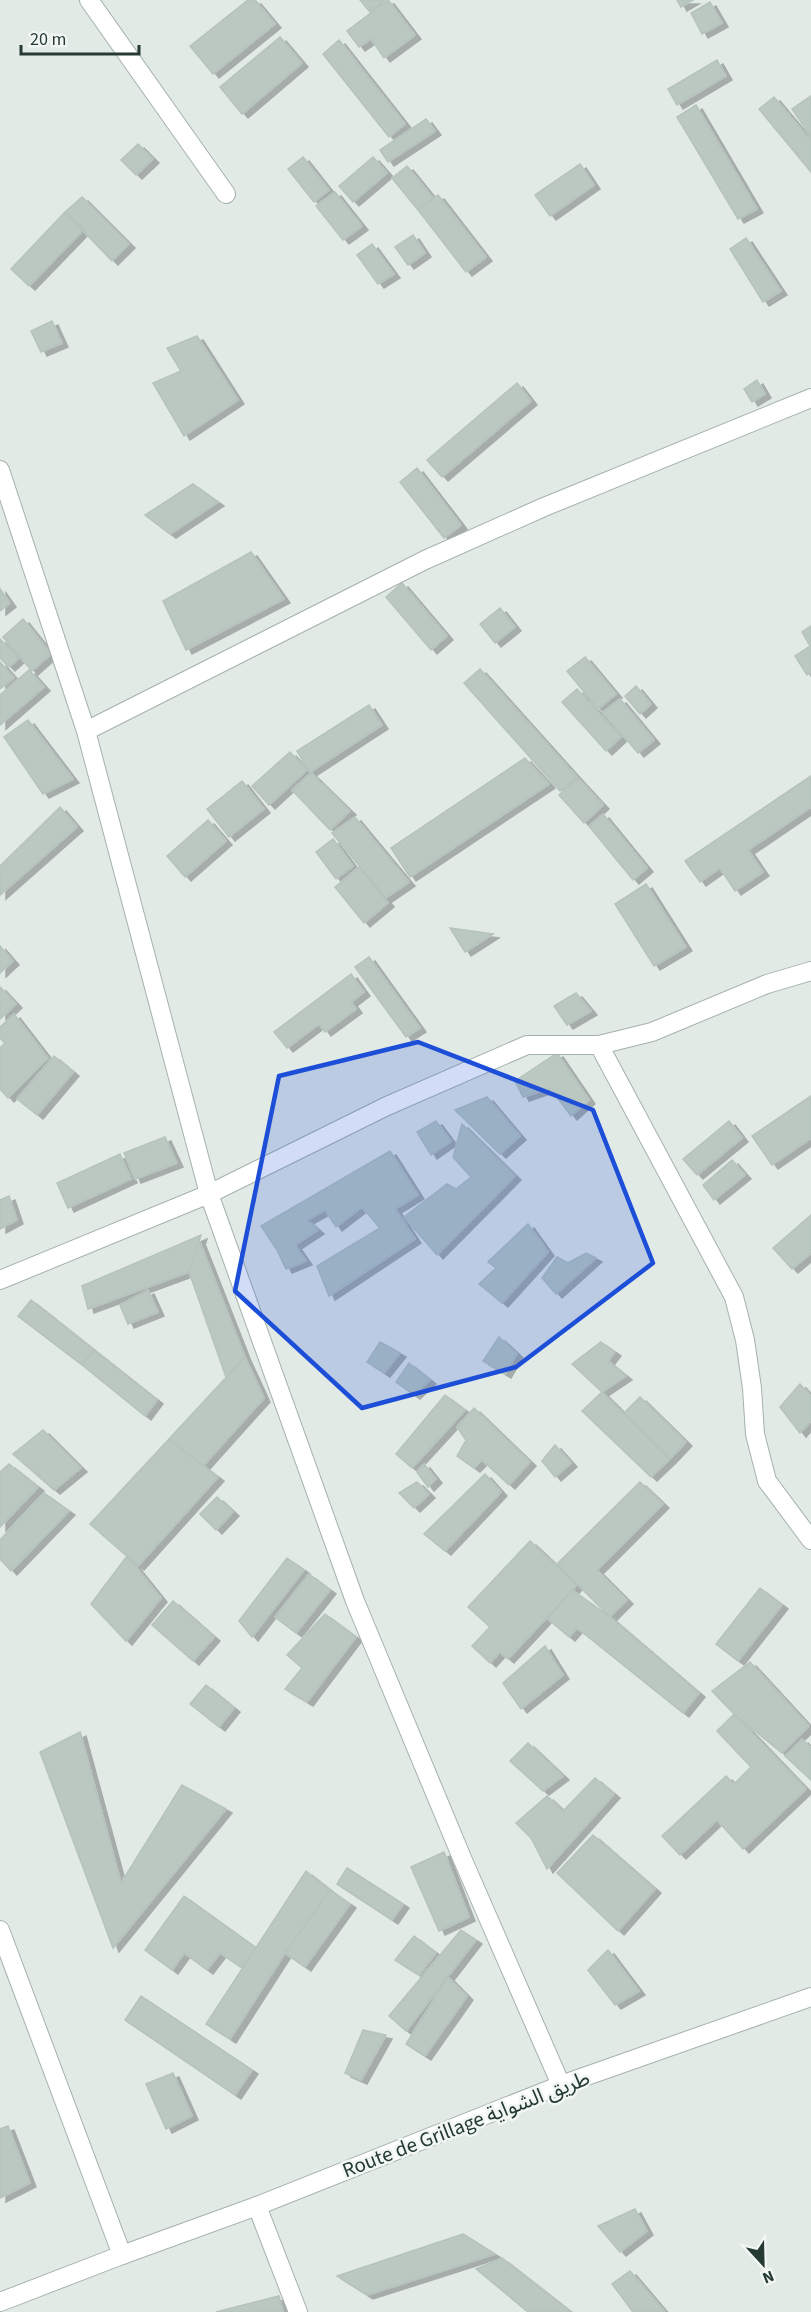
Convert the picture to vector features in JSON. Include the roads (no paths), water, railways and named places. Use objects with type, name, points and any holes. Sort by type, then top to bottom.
[{"type":"street","points":[[89,0],[226,194]]},
{"type":"street","points":[[86,731],[425,560],[544,507],[811,398]]},
{"type":"street","points":[[0,471],[86,731],[209,1194],[355,1601],[462,1858],[561,2085]]},
{"type":"street","points":[[0,1280],[209,1194],[387,1106],[526,1045],[599,1045],[652,1032],[767,984],[811,971]]},
{"type":"street","points":[[599,1045],[734,1297],[745,1340],[752,1388],[755,1434],[767,1481],[811,1540]]},
{"type":"street","points":[[0,1930],[122,2255]]},
{"type":"street","name":"Route de Grillage طريق الشواية","points":[[0,2302],[257,2206],[561,2085],[811,1997]]},
{"type":"street","points":[[257,2206],[298,2312]]}]
